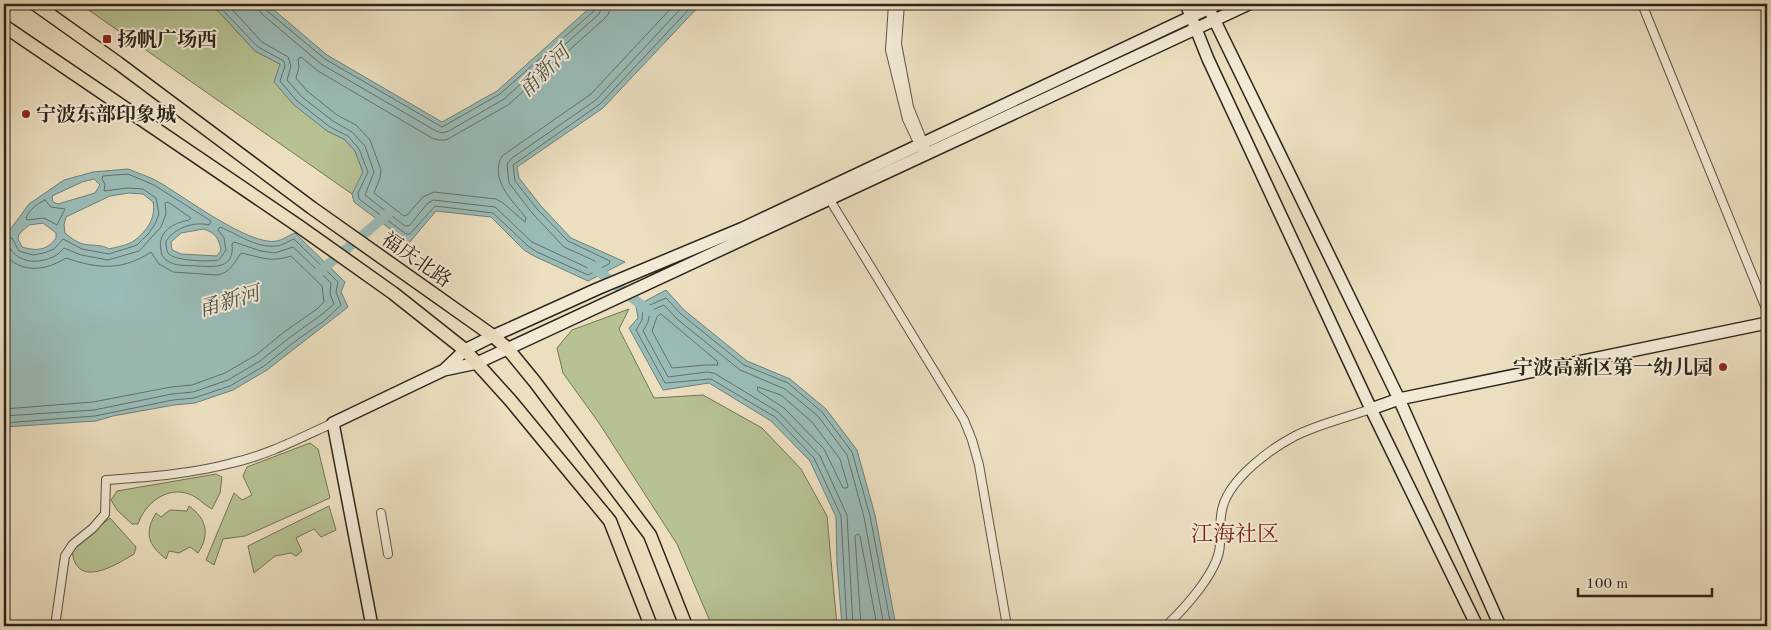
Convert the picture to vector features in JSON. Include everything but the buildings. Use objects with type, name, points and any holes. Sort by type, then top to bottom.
[{"type":"main road","name":"福庆北路","points":[[35,4],[118,63],[312,208],[493,336],[508,349],[650,535],[686,626]]},
{"type":"main road","points":[[1186,4],[1216,77],[1371,408],[1477,626]]},
{"type":"main road","points":[[923,149],[1249,4]]},
{"type":"main road","points":[[372,626],[333,423],[444,370],[477,363],[646,284],[1212,5],[1214,20],[1399,399],[1500,626]]},
{"type":"main road","name":"福庆北路","points":[[4,26],[300,227],[393,293],[465,350],[511,401],[610,521],[651,626]]},
{"type":"main road","points":[[444,370],[465,350],[493,336],[597,289],[828,194]]},
{"type":"main road","points":[[1371,408],[1399,399],[1767,323]]},
{"type":"street","points":[[893,4],[890,50],[907,119],[923,149]]},
{"type":"street","points":[[900,4],[897,44],[909,107],[923,149]]},
{"type":"street","points":[[1642,4],[1767,311]]},
{"type":"street","points":[[828,194],[964,420],[980,464],[1007,626]]},
{"type":"street","points":[[1166,626],[1198,590],[1212,569],[1219,552],[1223,506],[1235,483],[1250,468],[1279,445],[1297,435],[1371,408]]},
{"type":"street","points":[[55,626],[65,556],[73,544],[93,528],[105,514],[106,480],[158,476],[232,464],[274,450],[333,423]]},
{"type":"street","points":[[380,513],[388,554]]},
{"type":"green space","points":[[80,4],[209,4],[219,12],[255,51],[280,64],[327,131],[344,139],[355,151],[363,172],[352,194]]},
{"type":"green space","points":[[629,309],[619,329],[654,398],[703,395],[762,428],[801,469],[827,516],[837,626],[712,626],[677,544],[599,423],[563,373],[557,348],[572,330]]},
{"type":"green space","points":[[310,443],[318,449],[330,498],[245,536],[223,539],[214,565],[206,560],[234,493],[242,500],[252,495],[243,476],[247,467]]},
{"type":"green space","points":[[216,474],[222,477],[220,493],[212,509],[192,495],[173,492],[165,494],[151,503],[141,516],[138,524],[132,524],[117,510],[111,500],[117,491]]},
{"type":"green space","points":[[189,506],[200,516],[205,528],[202,546],[198,553],[190,547],[179,553],[169,551],[166,559],[152,544],[149,533],[152,520],[156,513],[161,517],[170,510],[187,511]]},
{"type":"green space","points":[[329,506],[336,530],[321,537],[314,529],[296,538],[302,551],[296,556],[291,553],[275,556],[254,573],[248,546]]},
{"type":"green space","points":[[110,518],[136,547],[134,554],[106,569],[87,572],[74,561],[72,548]]},
{"type":"water","points":[[209,4],[267,4],[327,55],[442,122],[497,91],[594,4],[701,4],[603,108],[517,167],[519,178],[541,206],[571,238],[625,262],[588,281],[524,250],[491,217],[436,211],[409,243],[354,202],[352,194],[363,172],[355,151],[344,139],[327,131],[294,105],[274,82],[280,64],[255,51],[219,12]]},
{"type":"water","points":[[128,169],[146,176],[234,228],[265,241],[277,241],[295,233],[345,282],[341,292],[348,307],[267,370],[233,390],[195,403],[113,416],[96,421],[4,427],[4,238],[29,204],[64,180],[93,172]],"holes":[[[94,179],[100,185],[95,193],[58,204],[53,202],[52,196],[82,182]],[[129,193],[143,194],[153,202],[154,208],[150,223],[135,240],[126,245],[109,249],[103,246],[80,243],[65,233],[66,217],[110,196]],[[43,223],[56,233],[56,238],[45,248],[32,249],[22,247],[18,239],[19,234],[29,225]],[[204,229],[214,234],[221,250],[217,256],[181,254],[172,250],[171,242],[181,233]]]},
{"type":"water","points":[[666,290],[684,310],[747,361],[790,379],[826,409],[857,450],[875,515],[896,626],[842,626],[837,564],[836,517],[810,461],[771,421],[709,383],[663,390],[629,328],[638,318],[636,306]]},
{"type":"waterway","name":"甬新河","points":[[318,273],[389,213]]},
{"type":"waterway","points":[[592,266],[649,311]]},
{"type":"place","name":"扬帆广场西","points":[[107,39]]},
{"type":"place","name":"宁波东部印象城","points":[[26,114]]},
{"type":"place","name":"宁波高新区第一幼儿园","points":[[1723,367]]},
{"type":"district","name":"江海社区","points":[[1235,533]]}]
